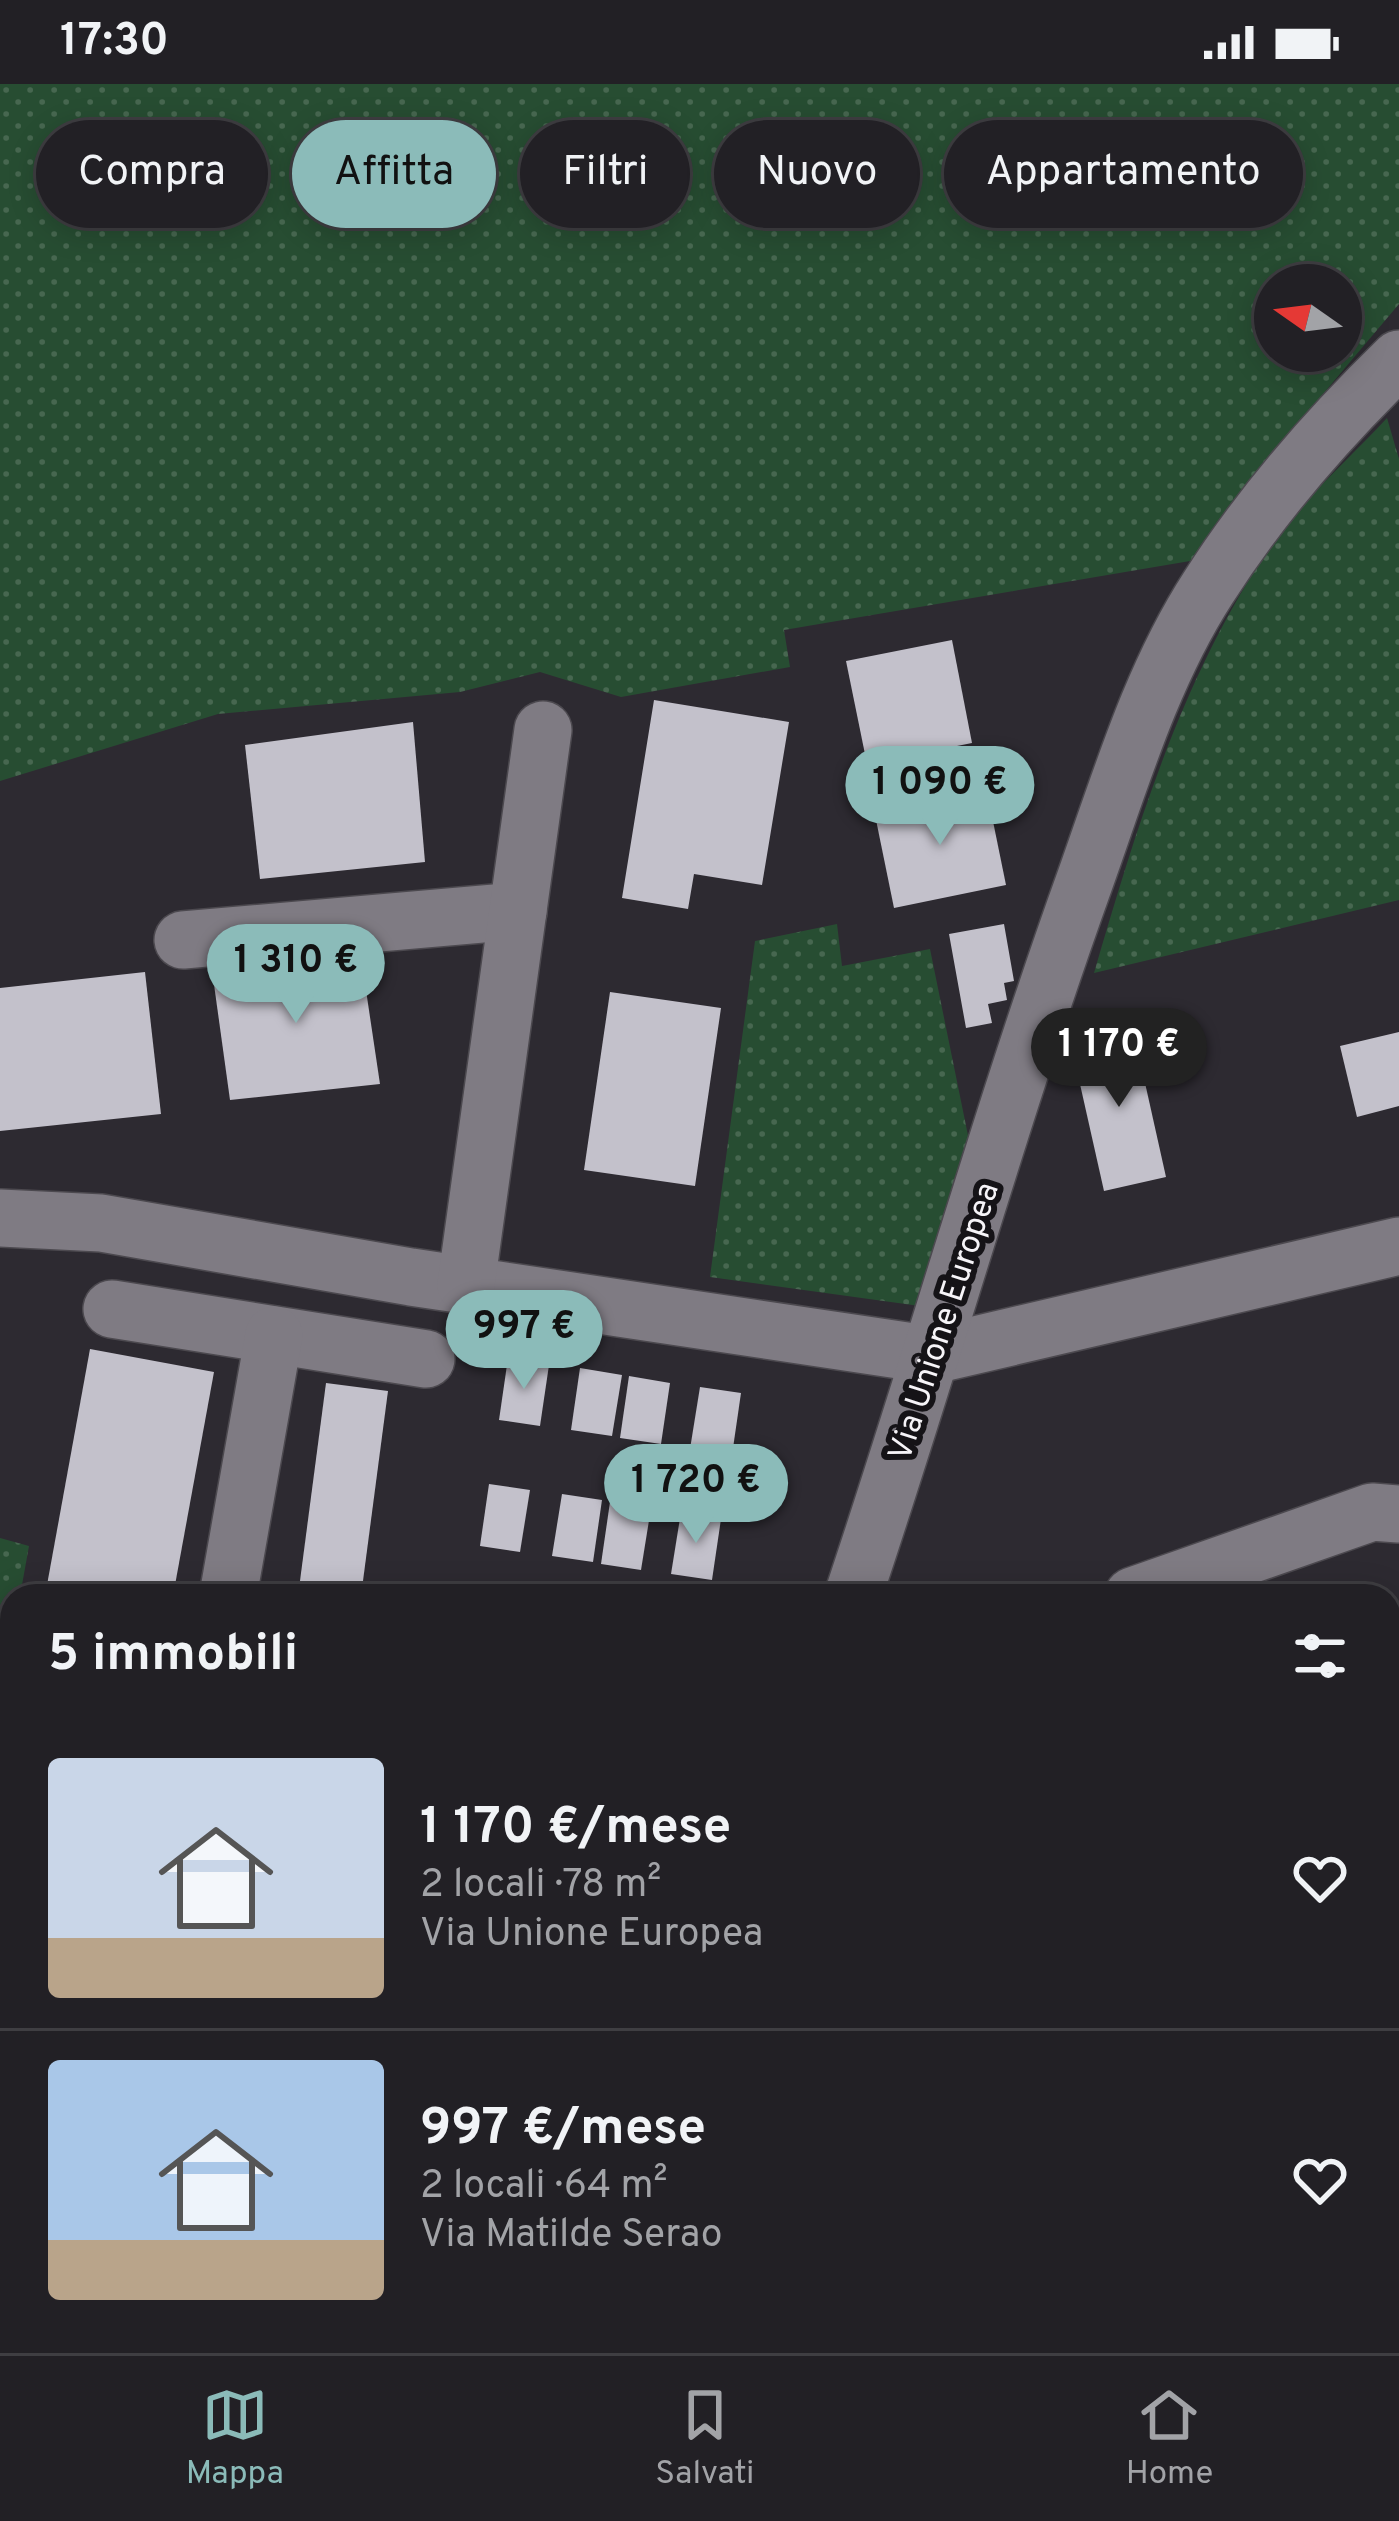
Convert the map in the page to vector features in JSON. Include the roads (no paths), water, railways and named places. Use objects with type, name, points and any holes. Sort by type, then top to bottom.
[{"type":"street","name":"Via Unione Europea","points":[[857,1584],[1056,959],[1144,714],[1205,591],[1264,507],[1323,433],[1399,359]]},
{"type":"street","points":[[466,1286],[543,730]]},
{"type":"street","points":[[183,940],[518,911]]},
{"type":"street","points":[[0,1219],[101,1223],[466,1286],[933,1355],[1399,1246]]},
{"type":"street","points":[[112,1310],[426,1359]]},
{"type":"street","points":[[230,1584],[274,1335]]},
{"type":"street","points":[[1167,1584],[1372,1512],[1399,1514]]}]
